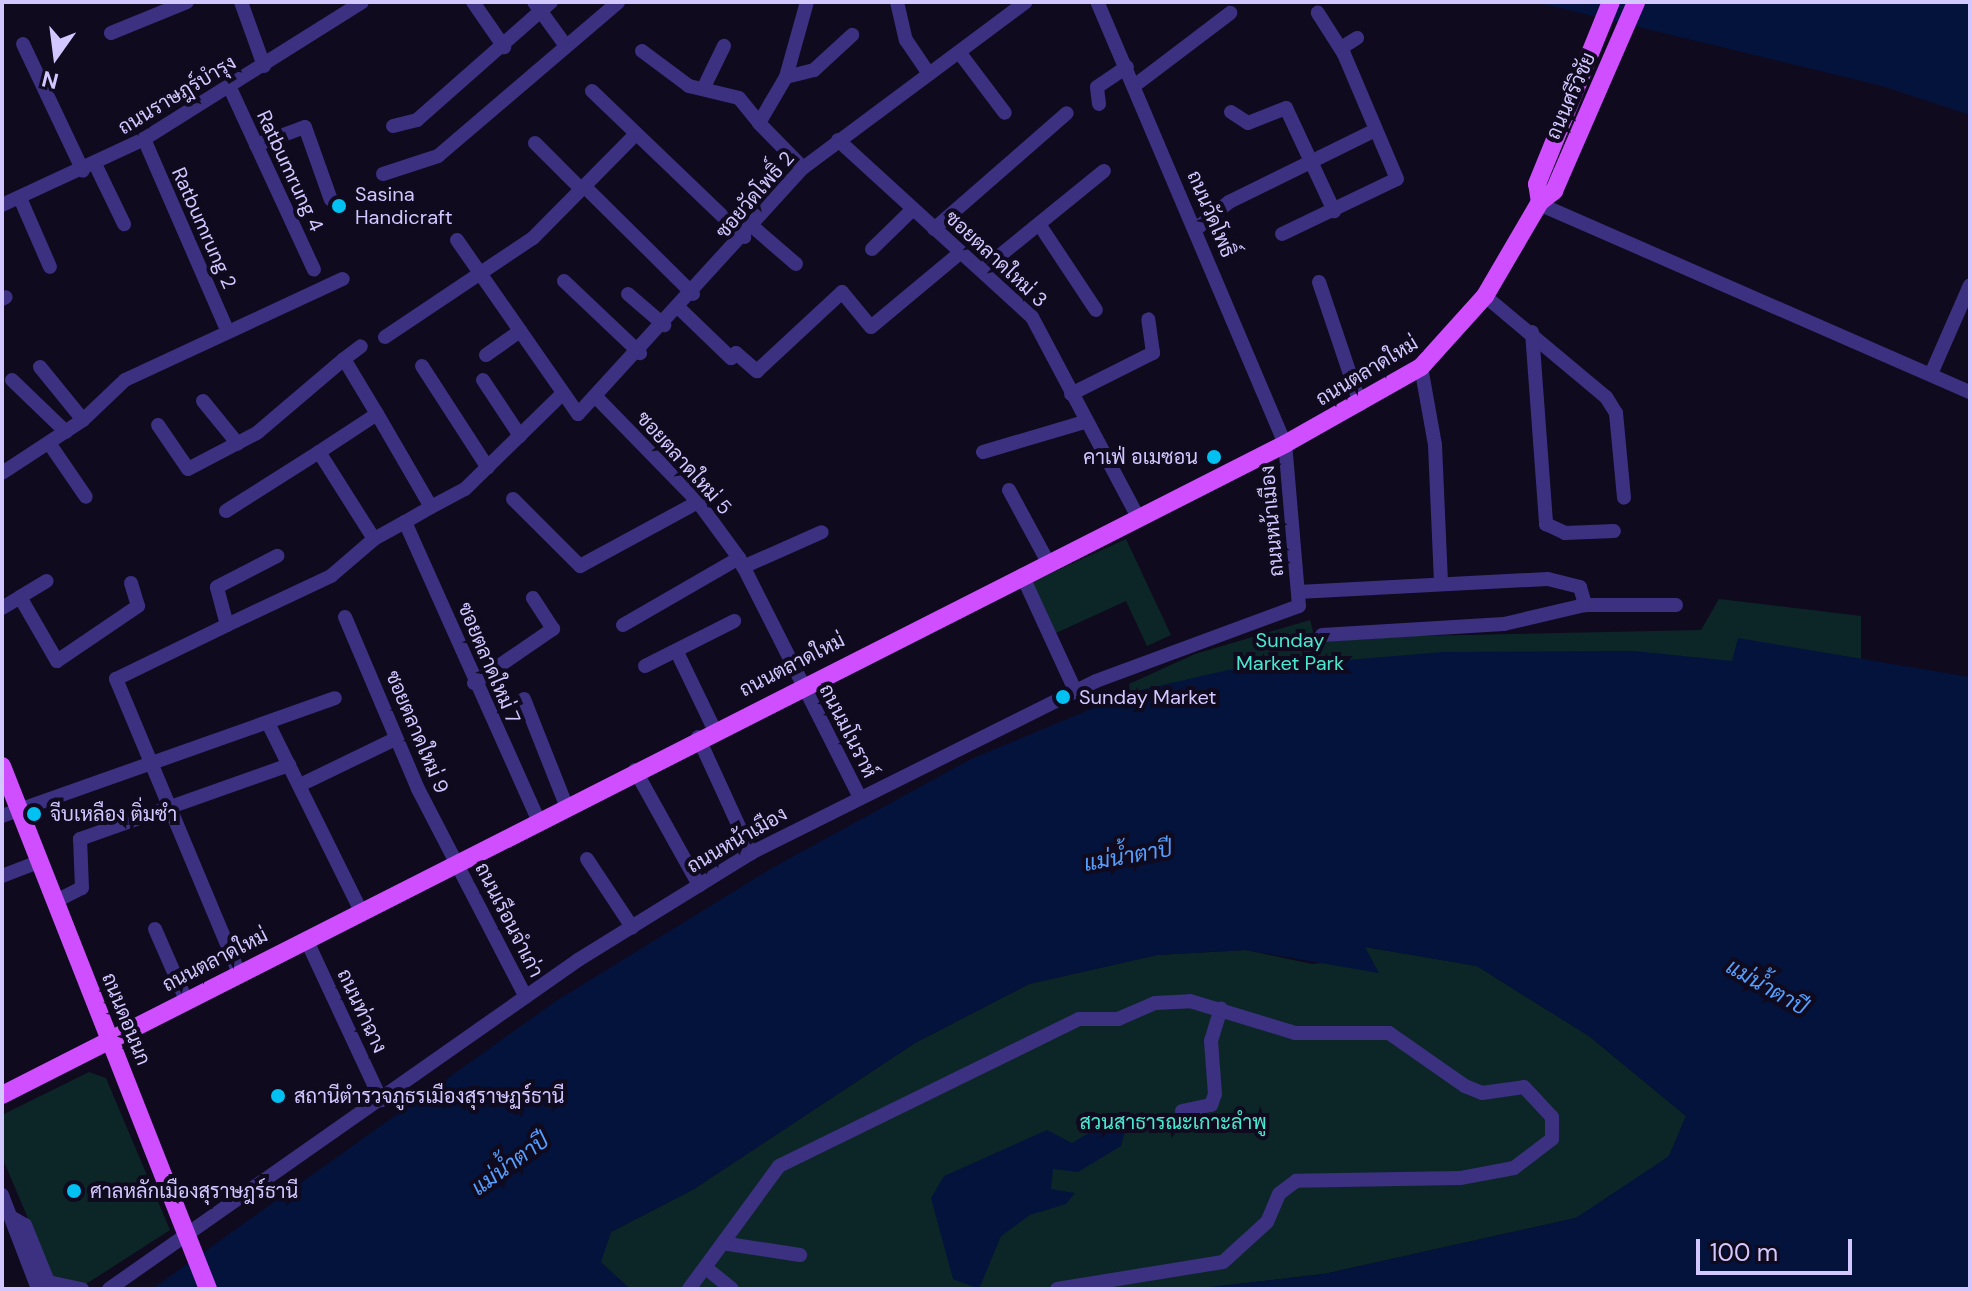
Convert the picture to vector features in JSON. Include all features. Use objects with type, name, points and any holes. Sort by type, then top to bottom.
[{"type":"main road","name":"ถนนศรีวิชัย","points":[[1539,203],[1537,184],[1611,2]]},
{"type":"main road","name":"ถนนศรีวิชัย","points":[[1539,203],[1554,191],[1636,2]]},
{"type":"main road","name":"ถนนตลาดใหม่","points":[[2,1095],[706,733],[1360,404],[1421,367],[1485,296],[1539,203]]},
{"type":"main road","name":"ถนนดอนนก","points":[[2,766],[10,813],[38,862],[167,1178],[208,1289]]},
{"type":"street","points":[[111,33],[187,2]]},
{"type":"street","points":[[241,2],[264,66]]},
{"type":"street","name":"ถนนราษฎร์บำรุง","points":[[3,202],[20,198],[89,168],[144,139],[230,88],[362,2]]},
{"type":"street","points":[[473,2],[504,47]]},
{"type":"street","points":[[383,174],[438,156],[618,2]]},
{"type":"street","points":[[759,123],[786,77],[807,2]]},
{"type":"street","points":[[897,2],[906,40],[929,74]]},
{"type":"street","name":"ซอยวัดโพธิ์ 2","points":[[563,393],[578,414],[598,399],[803,168],[1026,2]]},
{"type":"street","name":"ถนนวัดโพธิ์","points":[[1097,2],[1285,444]]},
{"type":"street","points":[[393,126],[417,120],[504,47],[542,6],[566,46]]},
{"type":"street","points":[[1134,86],[1230,13]]},
{"type":"street","points":[[1282,234],[1397,179],[1373,131],[1341,48],[1318,13]]},
{"type":"street","points":[[786,77],[822,65],[852,35]]},
{"type":"street","points":[[1341,48],[1357,38]]},
{"type":"street","points":[[23,44],[89,168],[124,224]]},
{"type":"street","points":[[703,89],[724,46]]},
{"type":"street","points":[[642,51],[673,77],[739,98],[803,168]]},
{"type":"street","points":[[959,52],[1005,113]]},
{"type":"street","points":[[1099,104],[1097,87],[1127,67]]},
{"type":"street","name":"Ratbumrung 4","points":[[230,88],[314,270]]},
{"type":"street","points":[[592,91],[635,135],[748,232],[796,264]]},
{"type":"street","points":[[1231,112],[1248,123],[1274,107],[1286,108],[1334,211]]},
{"type":"street","points":[[934,229],[1067,113]]},
{"type":"street","points":[[256,145],[305,127],[331,200]]},
{"type":"street","points":[[1196,229],[1229,202],[1373,131]]},
{"type":"street","points":[[385,337],[533,238],[635,135]]},
{"type":"street","name":"Ratbumrung 2","points":[[144,139],[228,332]]},
{"type":"street","name":"ซอยตลาดใหม่ 3","points":[[838,140],[1032,317],[1084,422],[1138,517]]},
{"type":"street","points":[[535,143],[693,294]]},
{"type":"street","points":[[982,270],[1104,171]]},
{"type":"street","points":[[20,198],[50,267]]},
{"type":"street","points":[[1539,203],[1970,392]]},
{"type":"street","points":[[872,249],[913,209]]},
{"type":"street","points":[[1039,224],[1096,310]]},
{"type":"street","points":[[239,973],[116,679],[331,576],[374,539],[431,507],[488,468],[563,393],[457,240]]},
{"type":"street","points":[[680,309],[731,358],[736,353],[757,371],[842,292],[871,327],[961,252]]},
{"type":"street","points":[[2,473],[83,420],[125,380],[343,279]]},
{"type":"street","points":[[564,281],[640,353]]},
{"type":"street","points":[[1319,282],[1360,404]]},
{"type":"street","points":[[1931,374],[1970,285]]},
{"type":"street","points":[[628,294],[664,325]]},
{"type":"street","points":[[1485,296],[1532,332],[1616,413],[1624,498]]},
{"type":"street","points":[[1071,394],[1153,353],[1148,319]]},
{"type":"street","points":[[486,355],[520,331]]},
{"type":"street","points":[[1532,332],[1546,524],[1565,533],[1614,531]]},
{"type":"street","points":[[158,425],[188,469],[238,444],[361,346]]},
{"type":"street","points":[[344,359],[431,507]]},
{"type":"street","points":[[422,366],[488,468]]},
{"type":"street","points":[[40,367],[83,420]]},
{"type":"street","points":[[1421,367],[1435,445],[1441,580]]},
{"type":"street","points":[[12,380],[66,432]]},
{"type":"street","points":[[483,380],[520,436]]},
{"type":"street","name":"ซอยตลาดใหม่ 5","points":[[598,399],[698,502],[741,562],[802,685]]},
{"type":"street","points":[[203,401],[238,444]]},
{"type":"street","points":[[226,511],[377,414]]},
{"type":"street","points":[[983,452],[1084,422]]},
{"type":"street","points":[[49,443],[86,497]]},
{"type":"street","name":"ถนนหน้าเมือง","points":[[109,1289],[526,997],[751,853],[1075,690],[1282,619],[1299,606],[1285,444]]},
{"type":"street","points":[[319,452],[374,539]]},
{"type":"street","points":[[1009,490],[1048,562]]},
{"type":"street","points":[[513,499],[580,566],[698,502]]},
{"type":"street","name":"ซอยตลาดใหม่ 7","points":[[405,522],[474,683],[538,820]]},
{"type":"street","points":[[623,625],[741,562],[822,532]]},
{"type":"street","points":[[227,625],[217,587],[277,556]]},
{"type":"street","points":[[1022,575],[1075,690]]},
{"type":"street","points":[[1298,592],[1441,580],[1567,580],[1580,587],[1585,605]]},
{"type":"street","points":[[2,608],[47,581]]},
{"type":"street","points":[[20,597],[57,661],[138,606],[131,583]]},
{"type":"street","points":[[474,683],[553,629],[533,598]]},
{"type":"street","points":[[1322,635],[1504,624],[1585,605],[1676,605]]},
{"type":"street","name":"ซอยตลาดใหม่ 9","points":[[345,617],[395,739],[456,862]]},
{"type":"street","points":[[645,666],[734,621]]},
{"type":"street","points":[[677,652],[751,853]]},
{"type":"street","name":"ถนนมโนราห์","points":[[802,685],[859,796]]},
{"type":"street","points":[[10,813],[152,766],[335,698]]},
{"type":"street","points":[[524,699],[566,805]]},
{"type":"street","points":[[268,723],[361,911]]},
{"type":"street","points":[[300,785],[395,739]]},
{"type":"street","points":[[54,902],[82,888],[80,839],[289,765]]},
{"type":"street","points":[[635,770],[699,885]]},
{"type":"street","points":[[587,859],[632,927]]},
{"type":"street","points":[[2,876],[38,862]]},
{"type":"street","name":"ถนนเรือนจำเก่า","points":[[456,862],[526,997]]},
{"type":"street","points":[[155,929],[186,1000]]},
{"type":"street","name":"ถนนท่าฉาง","points":[[306,939],[381,1100]]},
{"type":"street","points":[[689,1289],[728,1244],[779,1166],[1079,1019],[1118,1019],[1155,1003],[1221,1008],[1295,1033],[1389,1033],[1465,1086],[1482,1093],[1524,1087],[1552,1117],[1552,1139],[1514,1168],[1460,1178],[1296,1181],[1279,1194],[1267,1222],[1223,1262],[1057,1289]]},
{"type":"street","points":[[1182,1111],[1211,1105],[1215,1094],[1211,1041],[1221,1008]]},
{"type":"street","points":[[2,1195],[11,1217],[25,1225],[40,1286],[82,1289]]},
{"type":"street","points":[[728,1244],[800,1255]]},
{"type":"street","points":[[706,1268],[732,1289]]},
{"type":"green space","points":[[1126,539],[1171,635],[1147,646],[1126,601],[1056,633],[1032,582]]},
{"type":"green space","name":"Sunday Market Park","points":[[1719,599],[1861,616],[1861,664],[1131,701],[1129,684],[1195,654],[1310,620],[1315,638],[1701,630]]},
{"type":"green space","name":"สวนสาธารณะเกาะลำพู","points":[[1365,947],[1477,966],[1589,1036],[1686,1116],[1669,1157],[1576,1218],[1324,1274],[1193,1289],[630,1289],[600,1262],[611,1232],[694,1189],[915,1043],[1029,984],[1157,955],[1246,950],[1312,964],[1367,958]]},
{"type":"green space","points":[[89,1072],[106,1078],[170,1230],[83,1286],[54,1280],[2,1157],[2,1115]]},
{"type":"water","points":[[1535,2],[1970,2],[1970,115],[1882,86]]},
{"type":"water","name":"แม่น้ำตาปี","points":[[1738,638],[1970,677],[1970,1289],[1193,1289],[1324,1274],[1576,1218],[1669,1156],[1686,1116],[1589,1036],[1477,966],[1365,947],[1379,973],[1246,950],[1157,955],[1029,984],[915,1043],[694,1189],[611,1232],[601,1262],[630,1289],[152,1289],[556,1001],[772,868],[971,759],[1132,692],[1228,670],[1443,652],[1634,651],[1732,661]]},
{"type":"water","points":[[1117,1116],[1128,1122],[1121,1146],[1078,1172],[1053,1169],[1051,1189],[1075,1193],[1066,1204],[1030,1215],[1001,1236],[979,1289],[953,1279],[931,1198],[944,1176],[1047,1130],[1072,1143]]},
{"type":"place","name":"Sasina Handicraft","points":[[339,206]]},
{"type":"place","name":"คาเฟ่ อเมซอน","points":[[1214,457]]},
{"type":"place","name":"Sunday Market","points":[[1063,697]]},
{"type":"place","name":"จีบเหลือง ติ่มซำ","points":[[34,814]]},
{"type":"place","name":"สถานีตำรวจภูธรเมืองสุราษฏร์ธานี","points":[[278,1096]]},
{"type":"place","name":"ศาลหลักเมืองสุราษฎร์ธานี","points":[[74,1191]]}]
